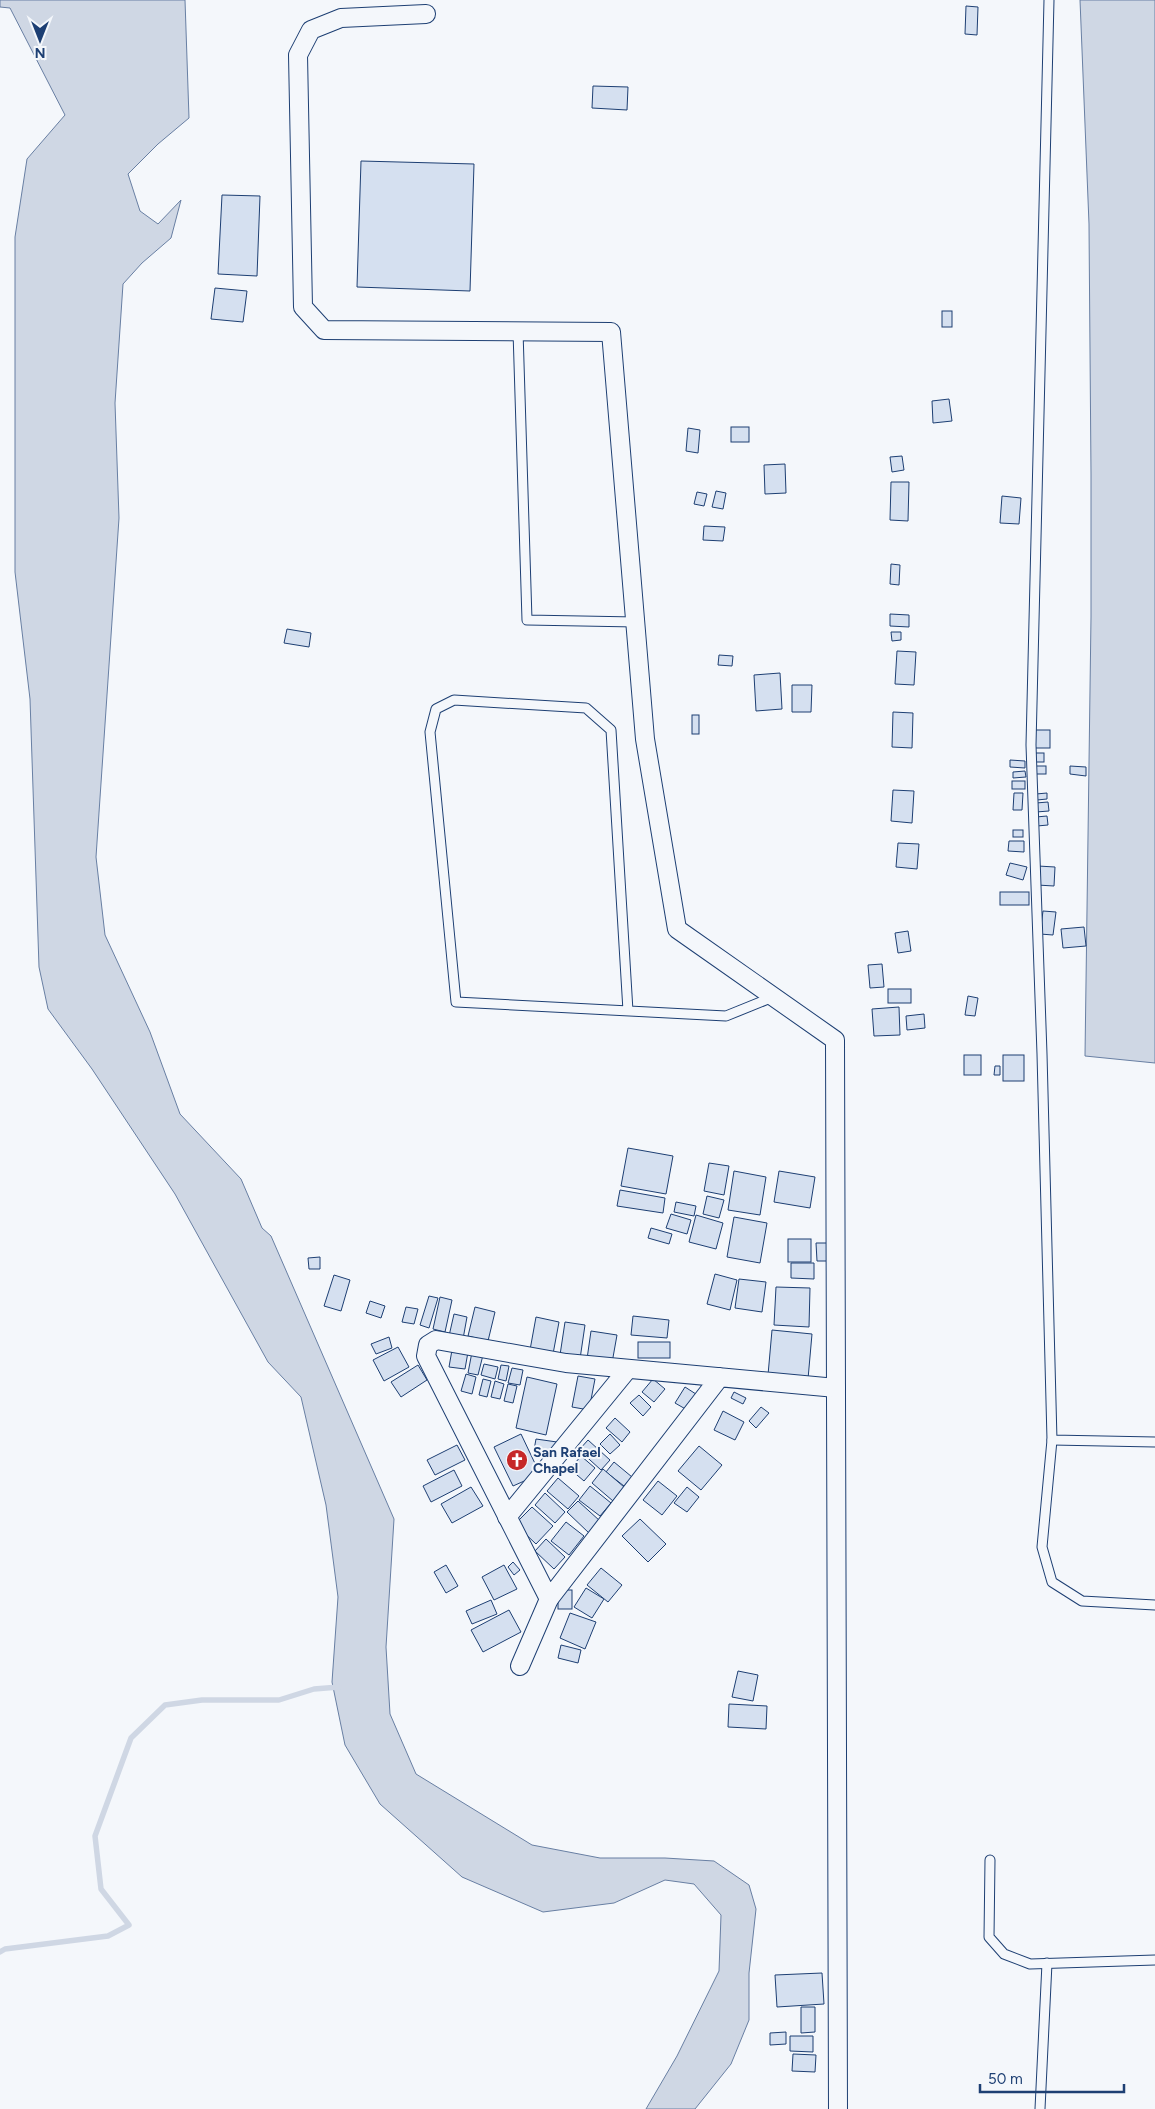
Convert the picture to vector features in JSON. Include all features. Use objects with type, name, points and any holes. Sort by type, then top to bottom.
[{"type":"street","points":[[426,14],[341,18],[311,30],[298,55],[303,307],[324,330],[611,332],[645,738],[677,929],[835,1040],[838,2109]]},
{"type":"street","points":[[549,1600],[426,1356],[428,1345],[436,1340],[566,1363],[836,1388]]},
{"type":"street","points":[[507,1517],[628,1369]]},
{"type":"street","points":[[520,1666],[549,1600],[720,1377]]},
{"type":"lane","points":[[1049,0],[1031,745],[1042,1054],[1052,1440],[1042,1547],[1052,1582],[1082,1601],[1155,1605]]},
{"type":"lane","points":[[518,331],[527,620],[636,622]]},
{"type":"lane","points":[[628,1011],[611,730],[586,708],[454,700],[436,709],[430,732],[456,1002],[628,1011],[726,1016],[774,997]]},
{"type":"lane","points":[[1052,1440],[1155,1442]]},
{"type":"lane","points":[[990,1860],[989,1937],[1004,1954],[1030,1964],[1155,1960]]},
{"type":"lane","points":[[1040,2109],[1047,1964]]},
{"type":"shaded area","points":[[0,0],[185,0],[189,118],[158,144],[128,174],[140,211],[158,224],[181,200],[171,238],[142,263],[123,284],[115,403],[119,518],[96,857],[105,935],[150,1032],[180,1114],[241,1179],[262,1228],[271,1236],[394,1519],[386,1647],[390,1714],[416,1774],[532,1845],[600,1858],[665,1858],[714,1861],[749,1885],[756,1909],[749,1973],[749,2020],[731,2064],[695,2109],[646,2109],[677,2056],[719,1971],[721,1915],[694,1884],[665,1880],[614,1903],[543,1912],[462,1877],[380,1804],[345,1745],[332,1682],[338,1597],[326,1505],[301,1397],[268,1362],[175,1194],[92,1069],[48,1009],[39,967],[30,699],[15,572],[15,237],[27,159],[65,115],[10,8],[0,7]]},
{"type":"shaded area","points":[[1080,0],[1155,0],[1155,1063],[1085,1056],[1091,474],[1089,224]]},
{"type":"building","points":[[966,6],[978,7],[977,35],[965,34]]},
{"type":"building","points":[[593,86],[628,87],[627,110],[592,108]]},
{"type":"building","points":[[361,161],[474,164],[470,291],[357,287]]},
{"type":"building","points":[[222,195],[260,196],[257,276],[218,274]]},
{"type":"building","points":[[215,288],[247,291],[243,322],[211,319]]},
{"type":"building","points":[[942,311],[952,311],[952,327],[942,327]]},
{"type":"building","points":[[949,399],[952,421],[933,423],[932,401]]},
{"type":"building","points":[[731,427],[749,427],[749,442],[731,442]]},
{"type":"building","points":[[688,428],[700,430],[698,453],[686,451]]},
{"type":"building","points":[[902,456],[904,470],[892,472],[890,457]]},
{"type":"building","points":[[785,464],[786,493],[765,494],[764,465]]},
{"type":"building","points":[[891,482],[909,482],[908,521],[890,520]]},
{"type":"building","points":[[716,491],[726,493],[723,509],[712,507]]},
{"type":"building","points":[[697,492],[707,494],[704,506],[694,504]]},
{"type":"building","points":[[1002,496],[1021,498],[1019,524],[1000,523]]},
{"type":"building","points":[[704,526],[725,527],[723,541],[703,540]]},
{"type":"building","points":[[891,564],[900,565],[899,585],[890,584]]},
{"type":"building","points":[[890,614],[909,615],[909,627],[890,626]]},
{"type":"building","points":[[287,629],[311,633],[309,647],[284,643]]},
{"type":"building","points":[[891,632],[901,632],[901,640],[892,641]]},
{"type":"building","points":[[897,651],[916,652],[914,685],[895,684]]},
{"type":"building","points":[[719,655],[733,656],[732,666],[718,665]]},
{"type":"building","points":[[780,673],[782,709],[756,711],[754,675]]},
{"type":"building","points":[[792,685],[812,685],[811,712],[792,712]]},
{"type":"building","points":[[893,712],[913,713],[912,748],[892,747]]},
{"type":"building","points":[[692,715],[699,715],[699,734],[692,734]]},
{"type":"building","points":[[1034,730],[1050,730],[1050,748],[1034,748]]},
{"type":"building","points":[[1032,753],[1044,753],[1044,762],[1032,762]]},
{"type":"building","points":[[1010,760],[1025,761],[1025,768],[1010,767]]},
{"type":"building","points":[[1033,766],[1046,766],[1046,774],[1033,774]]},
{"type":"building","points":[[1070,766],[1086,767],[1086,776],[1070,774]]},
{"type":"building","points":[[1025,771],[1026,777],[1013,778],[1013,772]]},
{"type":"building","points":[[1012,781],[1025,781],[1025,789],[1012,789]]},
{"type":"building","points":[[893,790],[914,791],[912,823],[891,821]]},
{"type":"building","points":[[1014,793],[1023,793],[1022,810],[1013,810]]},
{"type":"building","points":[[1047,793],[1047,799],[1037,800],[1036,794]]},
{"type":"building","points":[[1048,802],[1049,811],[1036,812],[1036,803]]},
{"type":"building","points":[[1047,816],[1048,825],[1037,826],[1036,817]]},
{"type":"building","points":[[1013,830],[1023,830],[1023,837],[1013,837]]},
{"type":"building","points":[[1009,841],[1024,841],[1024,852],[1008,851]]},
{"type":"building","points":[[898,843],[919,844],[917,869],[896,867]]},
{"type":"building","points":[[1010,863],[1027,867],[1023,880],[1006,875]]},
{"type":"building","points":[[1038,866],[1055,867],[1054,886],[1037,885]]},
{"type":"building","points":[[1000,892],[1029,892],[1029,905],[1000,905]]},
{"type":"building","points":[[1043,911],[1056,912],[1053,935],[1040,934]]},
{"type":"building","points":[[1084,927],[1086,946],[1063,948],[1061,929]]},
{"type":"building","points":[[908,931],[911,951],[898,953],[895,933]]},
{"type":"building","points":[[882,964],[884,987],[870,988],[868,965]]},
{"type":"building","points":[[888,989],[911,989],[911,1003],[888,1003]]},
{"type":"building","points":[[968,996],[978,998],[975,1016],[965,1015]]},
{"type":"building","points":[[899,1007],[900,1035],[874,1036],[872,1009]]},
{"type":"building","points":[[924,1014],[925,1028],[907,1030],[906,1016]]},
{"type":"building","points":[[964,1055],[981,1055],[981,1075],[964,1075]]},
{"type":"building","points":[[1003,1055],[1024,1055],[1024,1081],[1003,1081]]},
{"type":"building","points":[[995,1066],[1000,1066],[1000,1075],[994,1075]]},
{"type":"building","points":[[628,1148],[673,1156],[666,1194],[621,1186]]},
{"type":"building","points":[[709,1163],[729,1166],[724,1195],[704,1191]]},
{"type":"building","points":[[734,1171],[766,1177],[760,1215],[728,1210]]},
{"type":"building","points":[[779,1171],[815,1177],[810,1208],[774,1202]]},
{"type":"building","points":[[620,1190],[665,1198],[663,1213],[617,1206]]},
{"type":"building","points":[[707,1196],[724,1200],[719,1218],[703,1214]]},
{"type":"building","points":[[676,1202],[696,1206],[694,1216],[674,1212]]},
{"type":"building","points":[[671,1214],[691,1220],[687,1234],[666,1228]]},
{"type":"building","points":[[696,1215],[723,1223],[716,1249],[689,1242]]},
{"type":"building","points":[[734,1217],[767,1223],[760,1263],[727,1257]]},
{"type":"building","points":[[651,1228],[672,1234],[669,1244],[648,1238]]},
{"type":"building","points":[[788,1239],[811,1239],[811,1262],[788,1262]]},
{"type":"building","points":[[816,1243],[831,1243],[831,1261],[817,1261]]},
{"type":"building","points":[[320,1257],[320,1269],[309,1269],[308,1258]]},
{"type":"building","points":[[791,1263],[814,1263],[814,1279],[791,1278]]},
{"type":"building","points":[[715,1274],[737,1280],[730,1310],[707,1304]]},
{"type":"building","points":[[334,1275],[350,1280],[341,1311],[324,1306]]},
{"type":"building","points":[[739,1279],[766,1282],[762,1312],[735,1308]]},
{"type":"building","points":[[776,1287],[810,1288],[809,1327],[774,1325]]},
{"type":"building","points":[[429,1296],[438,1298],[429,1328],[420,1325]]},
{"type":"building","points":[[440,1297],[452,1300],[445,1332],[433,1329]]},
{"type":"building","points":[[370,1301],[385,1306],[381,1318],[366,1313]]},
{"type":"building","points":[[406,1307],[418,1309],[414,1324],[402,1322]]},
{"type":"building","points":[[475,1307],[495,1312],[488,1341],[468,1336]]},
{"type":"building","points":[[454,1314],[467,1317],[463,1339],[449,1336]]},
{"type":"building","points":[[633,1316],[669,1320],[667,1338],[631,1335]]},
{"type":"building","points":[[536,1317],[559,1322],[553,1354],[530,1350]]},
{"type":"building","points":[[565,1322],[585,1325],[580,1359],[560,1355]]},
{"type":"building","points":[[772,1330],[812,1334],[808,1379],[768,1375]]},
{"type":"building","points":[[591,1331],[617,1335],[612,1363],[587,1359]]},
{"type":"building","points":[[389,1337],[392,1348],[376,1354],[371,1344]]},
{"type":"building","points":[[638,1342],[670,1342],[670,1358],[638,1358]]},
{"type":"building","points":[[398,1347],[409,1367],[384,1381],[373,1360]]},
{"type":"building","points":[[452,1350],[468,1352],[465,1369],[449,1367]]},
{"type":"building","points":[[472,1352],[483,1355],[478,1375],[468,1373]]},
{"type":"building","points":[[484,1364],[498,1367],[495,1379],[481,1375]]},
{"type":"building","points":[[418,1365],[427,1380],[401,1397],[391,1382]]},
{"type":"building","points":[[501,1365],[509,1366],[506,1381],[498,1379]]},
{"type":"building","points":[[512,1368],[523,1370],[520,1385],[508,1383]]},
{"type":"building","points":[[466,1374],[476,1377],[472,1394],[461,1391]]},
{"type":"building","points":[[578,1376],[595,1379],[589,1410],[572,1407]]},
{"type":"building","points":[[527,1377],[557,1384],[546,1435],[516,1428]]},
{"type":"building","points":[[483,1379],[491,1381],[487,1397],[479,1395]]},
{"type":"building","points":[[653,1379],[665,1389],[654,1402],[642,1392]]},
{"type":"building","points":[[495,1381],[504,1384],[500,1399],[491,1397]]},
{"type":"building","points":[[508,1384],[517,1386],[513,1403],[504,1401]]},
{"type":"building","points":[[685,1387],[699,1396],[689,1411],[675,1403]]},
{"type":"building","points":[[734,1392],[746,1398],[743,1404],[731,1398]]},
{"type":"building","points":[[639,1395],[651,1407],[643,1416],[630,1403]]},
{"type":"building","points":[[761,1407],[769,1413],[756,1428],[749,1421]]},
{"type":"building","points":[[723,1411],[744,1422],[735,1440],[714,1430]]},
{"type":"building","points":[[615,1418],[630,1432],[622,1442],[606,1428]]},
{"type":"building","name":"San Rafael Chapel","points":[[521,1434],[540,1474],[513,1486],[494,1447]]},
{"type":"building","points":[[610,1434],[620,1445],[610,1454],[600,1444]]},
{"type":"building","points":[[536,1439],[557,1442],[555,1453],[534,1450]]},
{"type":"building","points":[[588,1440],[610,1460],[601,1470],[579,1450]]},
{"type":"building","points":[[457,1445],[465,1460],[435,1475],[427,1460]]},
{"type":"building","points":[[699,1446],[722,1465],[701,1490],[678,1471]]},
{"type":"building","points":[[581,1456],[595,1468],[584,1481],[570,1469]]},
{"type":"building","points":[[614,1462],[632,1477],[624,1486],[606,1472]]},
{"type":"building","points":[[603,1469],[624,1487],[613,1501],[592,1483]]},
{"type":"building","points":[[454,1470],[462,1486],[431,1502],[423,1486]]},
{"type":"building","points":[[558,1478],[579,1496],[568,1509],[547,1491]]},
{"type":"building","points":[[658,1481],[677,1496],[662,1515],[643,1500]]},
{"type":"building","points":[[590,1486],[611,1503],[600,1516],[579,1500]]},
{"type":"building","points":[[471,1487],[483,1506],[452,1523],[441,1504]]},
{"type":"building","points":[[687,1487],[699,1497],[687,1512],[674,1503]]},
{"type":"building","points":[[545,1493],[565,1512],[555,1523],[535,1505]]},
{"type":"building","points":[[578,1501],[600,1521],[589,1533],[567,1512]]},
{"type":"building","points":[[532,1507],[553,1526],[536,1544],[515,1524]]},
{"type":"building","points":[[640,1519],[666,1544],[648,1562],[622,1536]]},
{"type":"building","points":[[566,1522],[584,1536],[569,1555],[551,1541]]},
{"type":"building","points":[[546,1539],[565,1557],[554,1569],[535,1551]]},
{"type":"building","points":[[513,1562],[520,1570],[514,1575],[508,1567]]},
{"type":"building","points":[[446,1565],[458,1586],[446,1593],[434,1572]]},
{"type":"building","points":[[504,1565],[517,1589],[494,1600],[482,1577]]},
{"type":"building","points":[[601,1568],[622,1585],[608,1602],[587,1585]]},
{"type":"building","points":[[586,1588],[604,1599],[592,1618],[574,1607]]},
{"type":"building","points":[[558,1590],[572,1590],[572,1609],[558,1609]]},
{"type":"building","points":[[491,1600],[497,1614],[472,1624],[466,1611]]},
{"type":"building","points":[[509,1610],[521,1632],[483,1652],[471,1630]]},
{"type":"building","points":[[570,1613],[596,1622],[585,1649],[560,1638]]},
{"type":"building","points":[[561,1645],[581,1650],[578,1663],[558,1658]]},
{"type":"building","points":[[738,1671],[758,1675],[753,1701],[732,1697]]},
{"type":"building","points":[[729,1704],[767,1706],[766,1729],[728,1727]]},
{"type":"building","points":[[822,1973],[824,2004],[777,2007],[775,1975]]},
{"type":"building","points":[[801,2007],[815,2007],[815,2032],[801,2033]]},
{"type":"building","points":[[786,2032],[786,2044],[770,2045],[770,2033]]},
{"type":"building","points":[[790,2036],[813,2036],[813,2052],[790,2051]]},
{"type":"building","points":[[793,2054],[816,2055],[815,2072],[792,2071]]},
{"type":"waterway","points":[[0,1952],[5,1949],[108,1936],[129,1925],[101,1889],[95,1836],[131,1738],[165,1705],[202,1700],[279,1700],[314,1689],[339,1687]]},
{"type":"place","name":"San Rafael Chapel","points":[[517,1460]]}]
